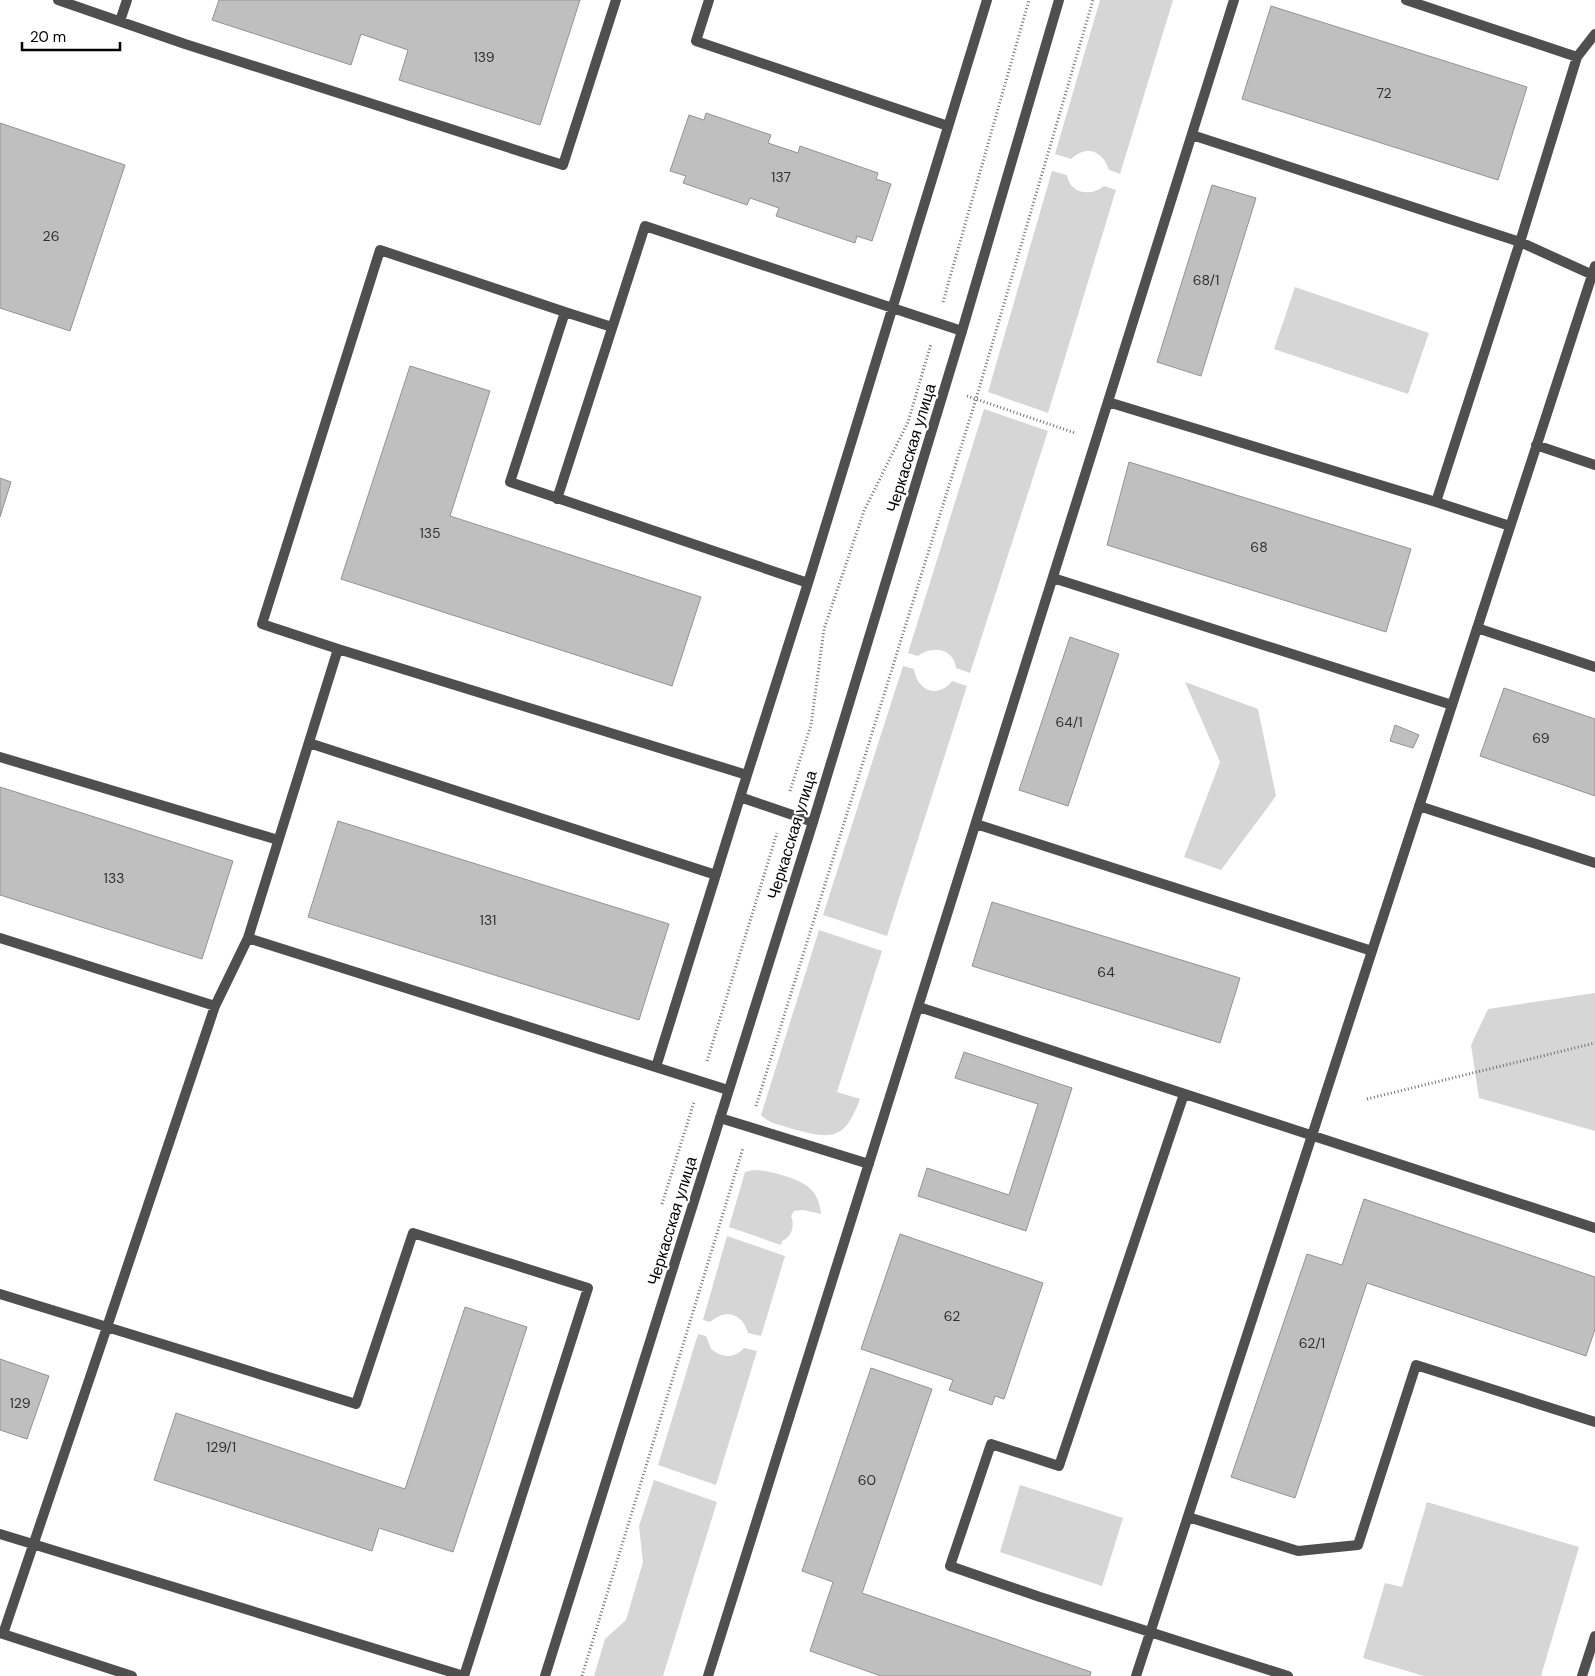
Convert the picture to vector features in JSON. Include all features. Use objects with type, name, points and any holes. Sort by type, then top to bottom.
[{"type":"street","points":[[58,0],[185,44],[563,165],[616,0]]},
{"type":"street","points":[[120,21],[127,0]]},
{"type":"street","points":[[709,0],[696,41],[948,126]]},
{"type":"street","points":[[656,1067],[808,583],[987,0]]},
{"type":"street","name":"Черкасская улица","points":[[545,1676],[812,822],[962,331],[1060,0]]},
{"type":"street","points":[[708,1676],[1234,0]]},
{"type":"street","points":[[1406,0],[1420,2],[1578,57]]},
{"type":"street","points":[[1436,502],[1578,57],[1595,34]]},
{"type":"street","points":[[1136,1676],[1594,273],[1520,242],[1192,135]]},
{"type":"street","points":[[557,498],[645,226],[962,331]]},
{"type":"street","points":[[612,327],[380,250],[262,624],[747,775]]},
{"type":"street","points":[[565,312],[510,482],[808,583]]},
{"type":"street","points":[[1108,402],[1510,526]]},
{"type":"street","points":[[1536,446],[1595,465]]},
{"type":"street","points":[[1053,578],[1452,705]]},
{"type":"street","points":[[1477,628],[1595,666]]},
{"type":"street","points":[[132,1676],[1,1633],[108,1327],[215,1006],[248,938],[338,649]]},
{"type":"street","points":[[309,743],[716,875]]},
{"type":"street","points":[[0,757],[278,840]]},
{"type":"street","points":[[740,797],[812,822]]},
{"type":"street","points":[[1419,806],[1595,863]]},
{"type":"street","points":[[976,824],[1372,951]]},
{"type":"street","points":[[0,938],[215,1006]]},
{"type":"street","points":[[248,938],[728,1090]]},
{"type":"street","points":[[918,1007],[1595,1228]]},
{"type":"street","points":[[1184,1094],[1059,1466],[991,1444],[950,1566],[1288,1676]]},
{"type":"street","points":[[720,1118],[869,1164]]},
{"type":"street","points":[[0,1294],[356,1404],[413,1233],[588,1288],[464,1676],[0,1534]]},
{"type":"street","points":[[1188,1517],[1298,1551],[1358,1545],[1416,1365],[1595,1422]]},
{"type":"street","points":[[1582,1676],[1595,1636]]},
{"type":"path","points":[[662,1204],[811,725],[824,629],[864,511],[908,422],[1029,0]]},
{"type":"path","points":[[582,1676],[976,400],[1093,0]]},
{"type":"path","points":[[967,396],[1096,440]]},
{"type":"path","points":[[1367,1099],[1595,1043]]},
{"type":"shaded area","points":[[1100,0],[1173,0],[1120,174],[1109,170],[1103,158],[1094,152],[1083,152],[1071,159],[1055,154]]},
{"type":"shaded area","points":[[1052,171],[1067,175],[1072,186],[1082,192],[1093,192],[1104,186],[1116,190],[1048,413],[988,392]]},
{"type":"shaded area","points":[[1295,287],[1429,333],[1408,394],[1274,349]]},
{"type":"shaded area","points":[[984,409],[1048,431],[970,673],[956,668],[951,656],[942,650],[930,650],[918,656],[908,653]]},
{"type":"shaded area","points":[[903,666],[914,669],[919,683],[929,690],[941,690],[952,681],[967,686],[887,936],[823,915]]},
{"type":"shaded area","points":[[1185,682],[1258,709],[1276,796],[1221,870],[1184,857],[1220,762]]},
{"type":"shaded area","points":[[819,930],[882,951],[837,1092],[860,1099],[849,1123],[836,1134],[827,1135],[806,1133],[780,1125],[761,1115]]},
{"type":"shaded area","points":[[1595,993],[1595,1131],[1479,1098],[1471,1045],[1488,1009]]},
{"type":"shaded area","points":[[753,1170],[785,1176],[805,1185],[814,1193],[820,1206],[821,1214],[803,1210],[794,1211],[791,1216],[792,1230],[788,1237],[782,1241],[781,1245],[729,1227],[745,1172]]},
{"type":"shaded area","points":[[727,1236],[785,1256],[761,1336],[748,1333],[742,1321],[732,1315],[721,1315],[710,1322],[703,1320]]},
{"type":"shaded area","points":[[698,1334],[706,1336],[711,1349],[724,1356],[732,1356],[744,1348],[757,1351],[716,1485],[658,1465]]},
{"type":"shaded area","points":[[654,1480],[717,1502],[663,1676],[594,1676],[605,1639],[626,1620],[643,1562],[639,1526]]},
{"type":"shaded area","points":[[1020,1485],[1123,1518],[1102,1586],[1000,1552]]},
{"type":"shaded area","points":[[1427,1502],[1579,1547],[1541,1676],[1424,1676],[1363,1658],[1385,1583],[1402,1587]]},
{"type":"building","points":[[219,0],[580,0],[540,125],[399,80],[408,50],[361,34],[351,65],[212,20]]},
{"type":"building","points":[[1271,6],[1527,87],[1498,180],[1242,99]]},
{"type":"building","points":[[706,113],[771,135],[768,143],[798,153],[800,146],[878,173],[876,179],[891,184],[872,241],[857,236],[855,243],[776,216],[779,208],[750,198],[747,205],[683,183],[686,176],[670,171],[689,115],[704,120]]},
{"type":"building","points":[[0,123],[125,165],[70,331],[0,308]]},
{"type":"building","points":[[1212,185],[1256,198],[1201,376],[1157,362]]},
{"type":"building","points":[[410,366],[490,391],[450,516],[701,597],[672,686],[341,579]]},
{"type":"building","points":[[1129,462],[1411,549],[1386,632],[1107,545]]},
{"type":"building","points":[[0,478],[11,482],[0,517]]},
{"type":"building","points":[[1070,637],[1119,654],[1068,806],[1019,790]]},
{"type":"building","points":[[1504,688],[1595,719],[1595,796],[1480,756]]},
{"type":"building","points":[[1395,725],[1419,735],[1413,748],[1390,741]]},
{"type":"building","points":[[0,787],[233,861],[202,959],[0,895]]},
{"type":"building","points":[[338,821],[669,924],[639,1020],[308,917]]},
{"type":"building","points":[[992,902],[1240,978],[1220,1043],[972,966]]},
{"type":"building","points":[[964,1052],[1072,1088],[1026,1231],[918,1196],[927,1168],[1009,1195],[1038,1104],[955,1078]]},
{"type":"building","points":[[1364,1199],[1595,1277],[1595,1329],[1586,1356],[1367,1283],[1295,1498],[1231,1477],[1307,1254],[1342,1265]]},
{"type":"building","points":[[900,1234],[1043,1283],[1004,1399],[995,1396],[992,1405],[949,1390],[953,1380],[861,1349]]},
{"type":"building","points":[[465,1307],[527,1327],[453,1552],[379,1528],[372,1551],[154,1480],[176,1413],[405,1489]]},
{"type":"building","points":[[0,1359],[49,1376],[27,1439],[0,1430]]},
{"type":"building","points":[[871,1368],[932,1389],[862,1593],[1091,1672],[1090,1676],[881,1676],[810,1651],[833,1582],[802,1571]]}]
